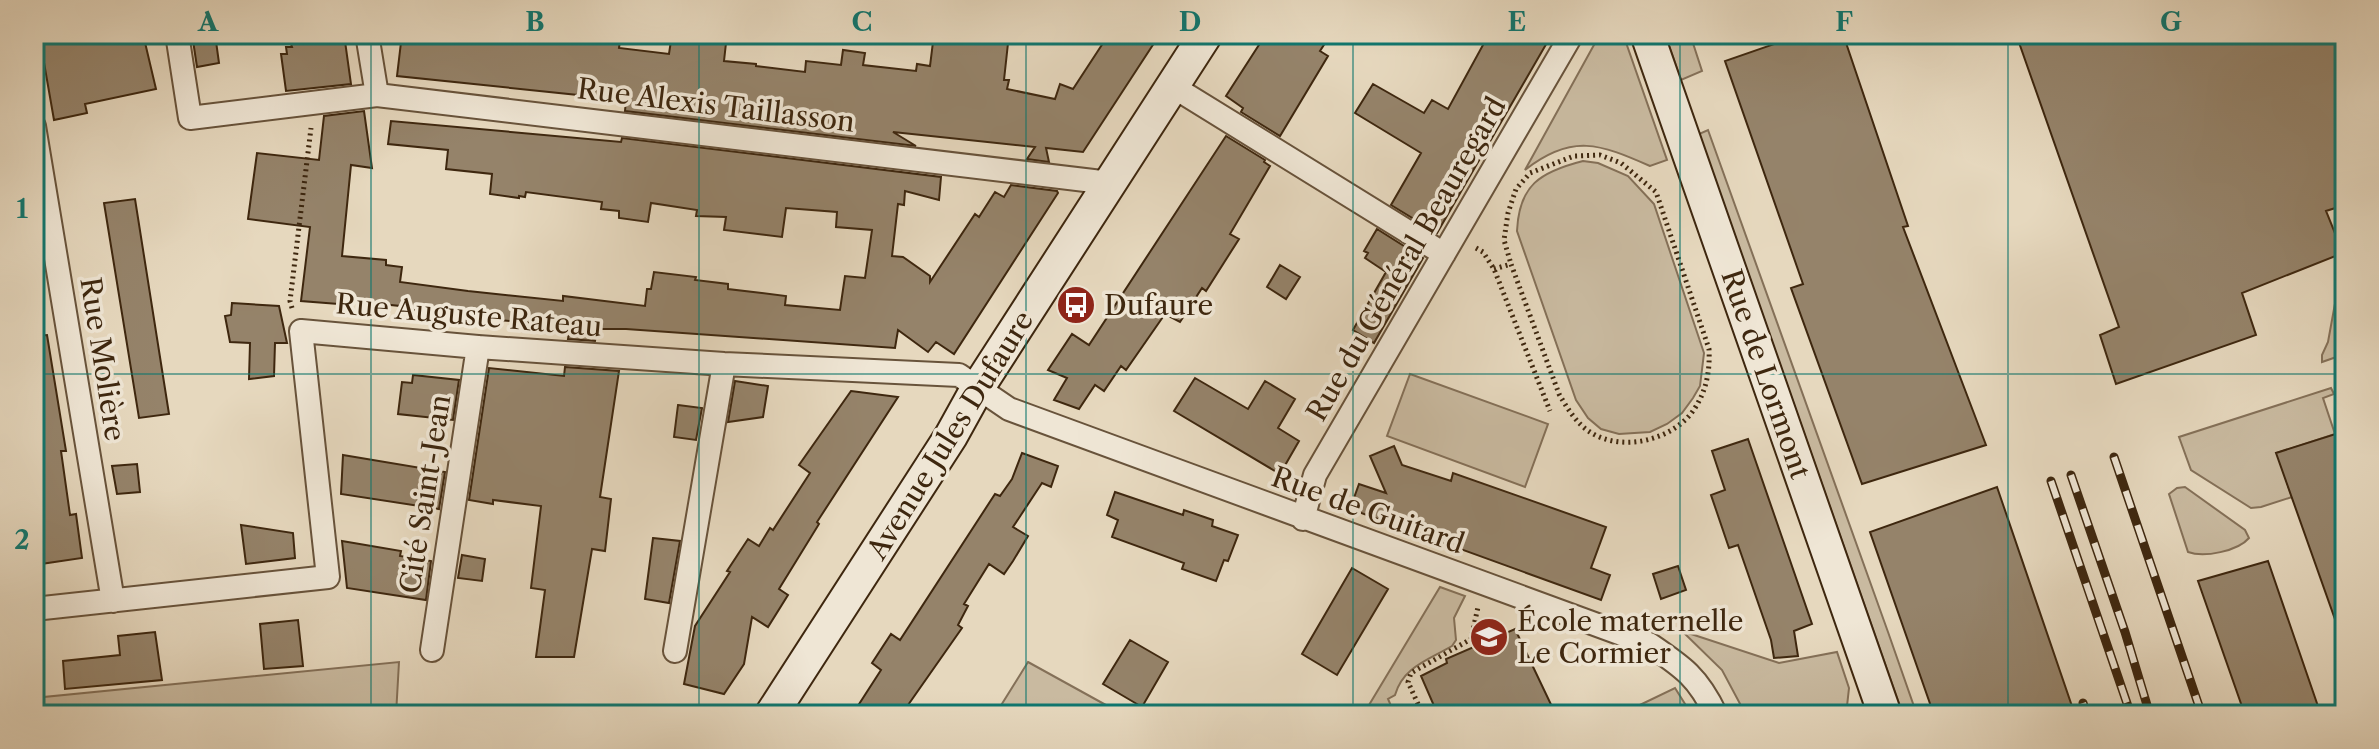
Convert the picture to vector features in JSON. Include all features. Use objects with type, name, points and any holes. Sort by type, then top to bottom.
[{"type":"main road","name":"Avenue Jules Dufaure","points":[[771,715],[1206,34]]},
{"type":"main road","name":"Rue de Lormont","points":[[1647,34],[1885,715]]},
{"type":"street","name":"Rue Alexis Taillasson","points":[[177,34],[190,118],[377,95],[1110,183]]},
{"type":"street","points":[[367,34],[377,95]]},
{"type":"street","name":"Rue du Général Beauregard","points":[[1303,519],[1315,475],[1572,34]]},
{"type":"street","points":[[1172,86],[1449,244]]},
{"type":"street","name":"Rue Molière","points":[[34,126],[113,601]]},
{"type":"street","name":"Rue Auguste Rateau","points":[[34,609],[328,577],[301,331],[724,364],[959,375],[977,389]]},
{"type":"street","name":"Cité Saint-Jean","points":[[432,650],[478,347]]},
{"type":"street","points":[[675,651],[724,364]]},
{"type":"street","name":"Rue de Guitard","points":[[977,389],[1009,409],[1649,644],[1686,669],[1716,715]]},
{"type":"path","points":[[301,331],[290,301],[314,103]]},
{"type":"path","points":[[1600,155],[1621,163],[1644,181],[1656,192],[1709,349],[1710,369],[1695,409],[1667,432],[1638,443],[1612,442],[1589,432],[1570,412],[1559,394],[1511,264],[1504,240],[1508,213],[1516,189],[1530,173],[1574,156],[1600,155]]},
{"type":"path","points":[[1449,244],[1483,252],[1494,269],[1550,411]]},
{"type":"path","points":[[1494,269],[1511,264]]},
{"type":"path","points":[[1423,715],[1408,682],[1411,673],[1471,639],[1480,602]]},
{"type":"shaded area","points":[[1600,34],[1623,34],[1667,160],[1650,166],[1616,152],[1586,146],[1557,151],[1525,170]]},
{"type":"shaded area","points":[[1665,34],[1690,34],[1702,71],[1681,80]]},
{"type":"shaded area","points":[[1708,130],[1917,715],[1903,715],[1699,134]]},
{"type":"shaded area","points":[[1583,161],[1598,163],[1628,176],[1654,204],[1704,353],[1700,386],[1693,398],[1682,413],[1650,432],[1619,434],[1601,429],[1588,418],[1576,400],[1517,231],[1522,202],[1535,183],[1555,170]]},
{"type":"shaded area","points":[[2345,291],[2345,354],[2322,362],[2336,298]]},
{"type":"shaded area","points":[[1410,374],[1548,424],[1525,487],[1387,436]]},
{"type":"shaded area","points":[[2331,388],[2334,394],[2323,398],[2335,434],[2277,453],[2292,497],[2251,508],[2191,470],[2179,437]]},
{"type":"shaded area","points":[[2185,487],[2245,530],[2249,538],[2237,547],[2220,552],[2188,552],[2169,494]]},
{"type":"shaded area","points":[[1440,587],[1465,596],[1454,618],[1456,640],[1452,646],[1418,665],[1404,678],[1395,695],[1388,699],[1395,715],[1363,715]]},
{"type":"shaded area","points":[[1682,631],[1779,663],[1837,652],[1849,688],[1846,715],[1746,715],[1722,670]]},
{"type":"shaded area","points":[[399,662],[396,715],[34,715],[34,698]]},
{"type":"shaded area","points":[[1028,662],[1124,715],[995,715]]},
{"type":"shaded area","points":[[1675,688],[1692,715],[1619,715]]},
{"type":"building","points":[[39,34],[143,34],[156,89],[85,104],[87,113],[54,120]]},
{"type":"building","points":[[192,34],[215,34],[219,63],[197,67]]},
{"type":"building","points":[[295,34],[344,34],[351,84],[286,91],[281,54],[287,54],[286,47],[296,43]]},
{"type":"building","points":[[402,34],[621,34],[619,48],[669,54],[672,34],[675,34],[726,43],[724,61],[805,72],[806,61],[841,65],[843,50],[865,53],[863,65],[916,71],[917,64],[930,66],[934,34],[1009,34],[1004,80],[1009,80],[1007,89],[1055,99],[1060,84],[1073,89],[1109,34],[1160,34],[1083,152],[1046,148],[1049,162],[1027,159],[1035,147],[893,132],[916,146],[625,111],[626,100],[397,76]]},
{"type":"building","points":[[1266,34],[1331,34],[1320,51],[1328,56],[1280,136],[1241,112],[1243,108],[1226,96]]},
{"type":"building","points":[[1489,34],[1552,34],[1437,233],[1391,205],[1421,153],[1355,113],[1373,84],[1424,113],[1432,100],[1448,109]]},
{"type":"building","points":[[1803,34],[1843,34],[1908,226],[1903,227],[1986,445],[1862,484],[1791,288],[1803,284],[1725,61]]},
{"type":"building","points":[[2016,34],[2345,34],[2345,205],[2326,211],[2343,253],[2242,293],[2256,335],[2116,384],[2100,335],[2119,327]]},
{"type":"building","points":[[364,111],[372,168],[351,165],[342,256],[386,260],[386,265],[402,267],[400,282],[468,291],[563,301],[563,296],[645,306],[647,289],[651,289],[654,272],[728,284],[728,289],[786,296],[785,305],[840,310],[845,276],[865,278],[872,230],[836,227],[837,212],[786,208],[782,237],[724,230],[726,217],[696,216],[697,210],[651,203],[648,222],[619,218],[619,211],[601,209],[602,202],[526,192],[525,197],[519,198],[490,194],[492,174],[446,169],[448,150],[388,144],[391,121],[621,142],[622,138],[941,177],[939,200],[905,191],[904,205],[898,204],[892,256],[903,257],[930,276],[930,282],[975,214],[979,217],[995,192],[1004,197],[1011,185],[1058,193],[954,354],[936,342],[928,352],[898,330],[895,348],[626,329],[597,329],[595,341],[568,339],[570,326],[427,314],[400,306],[352,301],[351,305],[301,301],[310,227],[248,219],[257,153],[319,160],[324,116]]},
{"type":"building","points":[[1226,136],[1270,166],[1230,234],[1239,239],[1206,291],[1202,288],[1180,322],[1165,314],[1126,370],[1121,366],[1104,391],[1095,385],[1079,409],[1054,400],[1067,378],[1048,370],[1072,334],[1089,345]]},
{"type":"building","points":[[135,199],[169,414],[139,418],[104,203]]},
{"type":"building","points":[[1377,229],[1423,258],[1374,343],[1353,330],[1386,272],[1365,258],[1368,253],[1364,251]]},
{"type":"building","points":[[1280,265],[1300,277],[1286,299],[1267,287]]},
{"type":"building","points":[[232,303],[279,306],[287,343],[275,343],[274,376],[249,379],[250,343],[230,342],[225,316],[231,315]]},
{"type":"building","points":[[47,335],[66,451],[61,451],[70,515],[76,514],[82,558],[34,565],[34,336]]},
{"type":"building","points":[[565,367],[619,371],[600,497],[611,499],[605,551],[592,549],[574,657],[536,657],[545,590],[531,588],[541,506],[469,500],[489,368],[564,376]]},
{"type":"building","points":[[413,375],[459,380],[453,420],[398,414],[402,382],[412,383]]},
{"type":"building","points":[[1195,378],[1248,409],[1265,381],[1295,399],[1278,428],[1299,441],[1280,474],[1174,411]]},
{"type":"building","points":[[735,381],[768,386],[763,417],[728,422]]},
{"type":"building","points":[[851,391],[898,397],[817,522],[819,524],[779,589],[788,595],[768,627],[752,617],[744,664],[724,694],[684,684],[695,626],[748,539],[759,546],[770,528],[773,530],[810,473],[799,465]]},
{"type":"building","points":[[678,405],[702,408],[696,440],[674,437]]},
{"type":"building","points":[[2345,431],[2345,638],[2342,639],[2276,453]]},
{"type":"building","points":[[1748,439],[1812,624],[1794,631],[1798,656],[1774,658],[1771,640],[1738,545],[1729,548],[1711,495],[1725,490],[1712,451]]},
{"type":"building","points":[[1394,446],[1402,465],[1451,481],[1453,473],[1606,527],[1591,568],[1610,575],[1601,600],[1350,509],[1359,484],[1386,493],[1370,456]]},
{"type":"building","points":[[1022,453],[1058,466],[1051,487],[1042,483],[1013,527],[1028,536],[1013,561],[1004,574],[989,564],[964,604],[968,606],[958,625],[962,628],[901,715],[852,715],[881,670],[872,663],[891,634],[900,640],[995,494],[1000,496],[1012,479]]},
{"type":"building","points":[[343,455],[445,472],[439,509],[341,494]]},
{"type":"building","points":[[137,464],[140,492],[117,494],[112,466]]},
{"type":"building","points":[[1997,487],[2075,715],[1934,715],[1870,532]]},
{"type":"building","points":[[1115,492],[1183,515],[1184,510],[1213,520],[1212,526],[1238,535],[1216,581],[1182,569],[1184,563],[1112,537],[1118,520],[1107,515]]},
{"type":"building","points":[[241,525],[293,533],[295,558],[246,564]]},
{"type":"building","points":[[653,538],[680,541],[669,603],[645,599]]},
{"type":"building","points":[[342,541],[401,551],[400,556],[431,561],[426,600],[347,588]]},
{"type":"building","points":[[462,555],[485,559],[482,581],[458,578]]},
{"type":"building","points":[[2268,561],[2321,715],[2245,715],[2198,581]]},
{"type":"building","points":[[1678,566],[1686,590],[1661,599],[1653,574]]},
{"type":"building","points":[[1352,568],[1388,589],[1337,675],[1302,654]]},
{"type":"building","points":[[298,620],[303,666],[264,669],[260,624]]},
{"type":"building","points":[[1515,629],[1556,715],[1438,715],[1421,676],[1447,663],[1446,659]]},
{"type":"building","points":[[155,632],[162,680],[65,689],[63,661],[120,655],[118,636]]},
{"type":"building","points":[[1130,640],[1168,662],[1142,707],[1103,684]]},
{"type":"railway","points":[[2114,457],[2202,715]]},
{"type":"railway","points":[[2071,475],[2150,715]]},
{"type":"railway","points":[[2051,481],[2131,715]]},
{"type":"railway","points":[[2083,703],[2087,715]]},
{"type":"place","name":"Dufaure","points":[[1076,305]]},
{"type":"place","name":"École maternelle Le Cormier","points":[[1489,637]]}]
